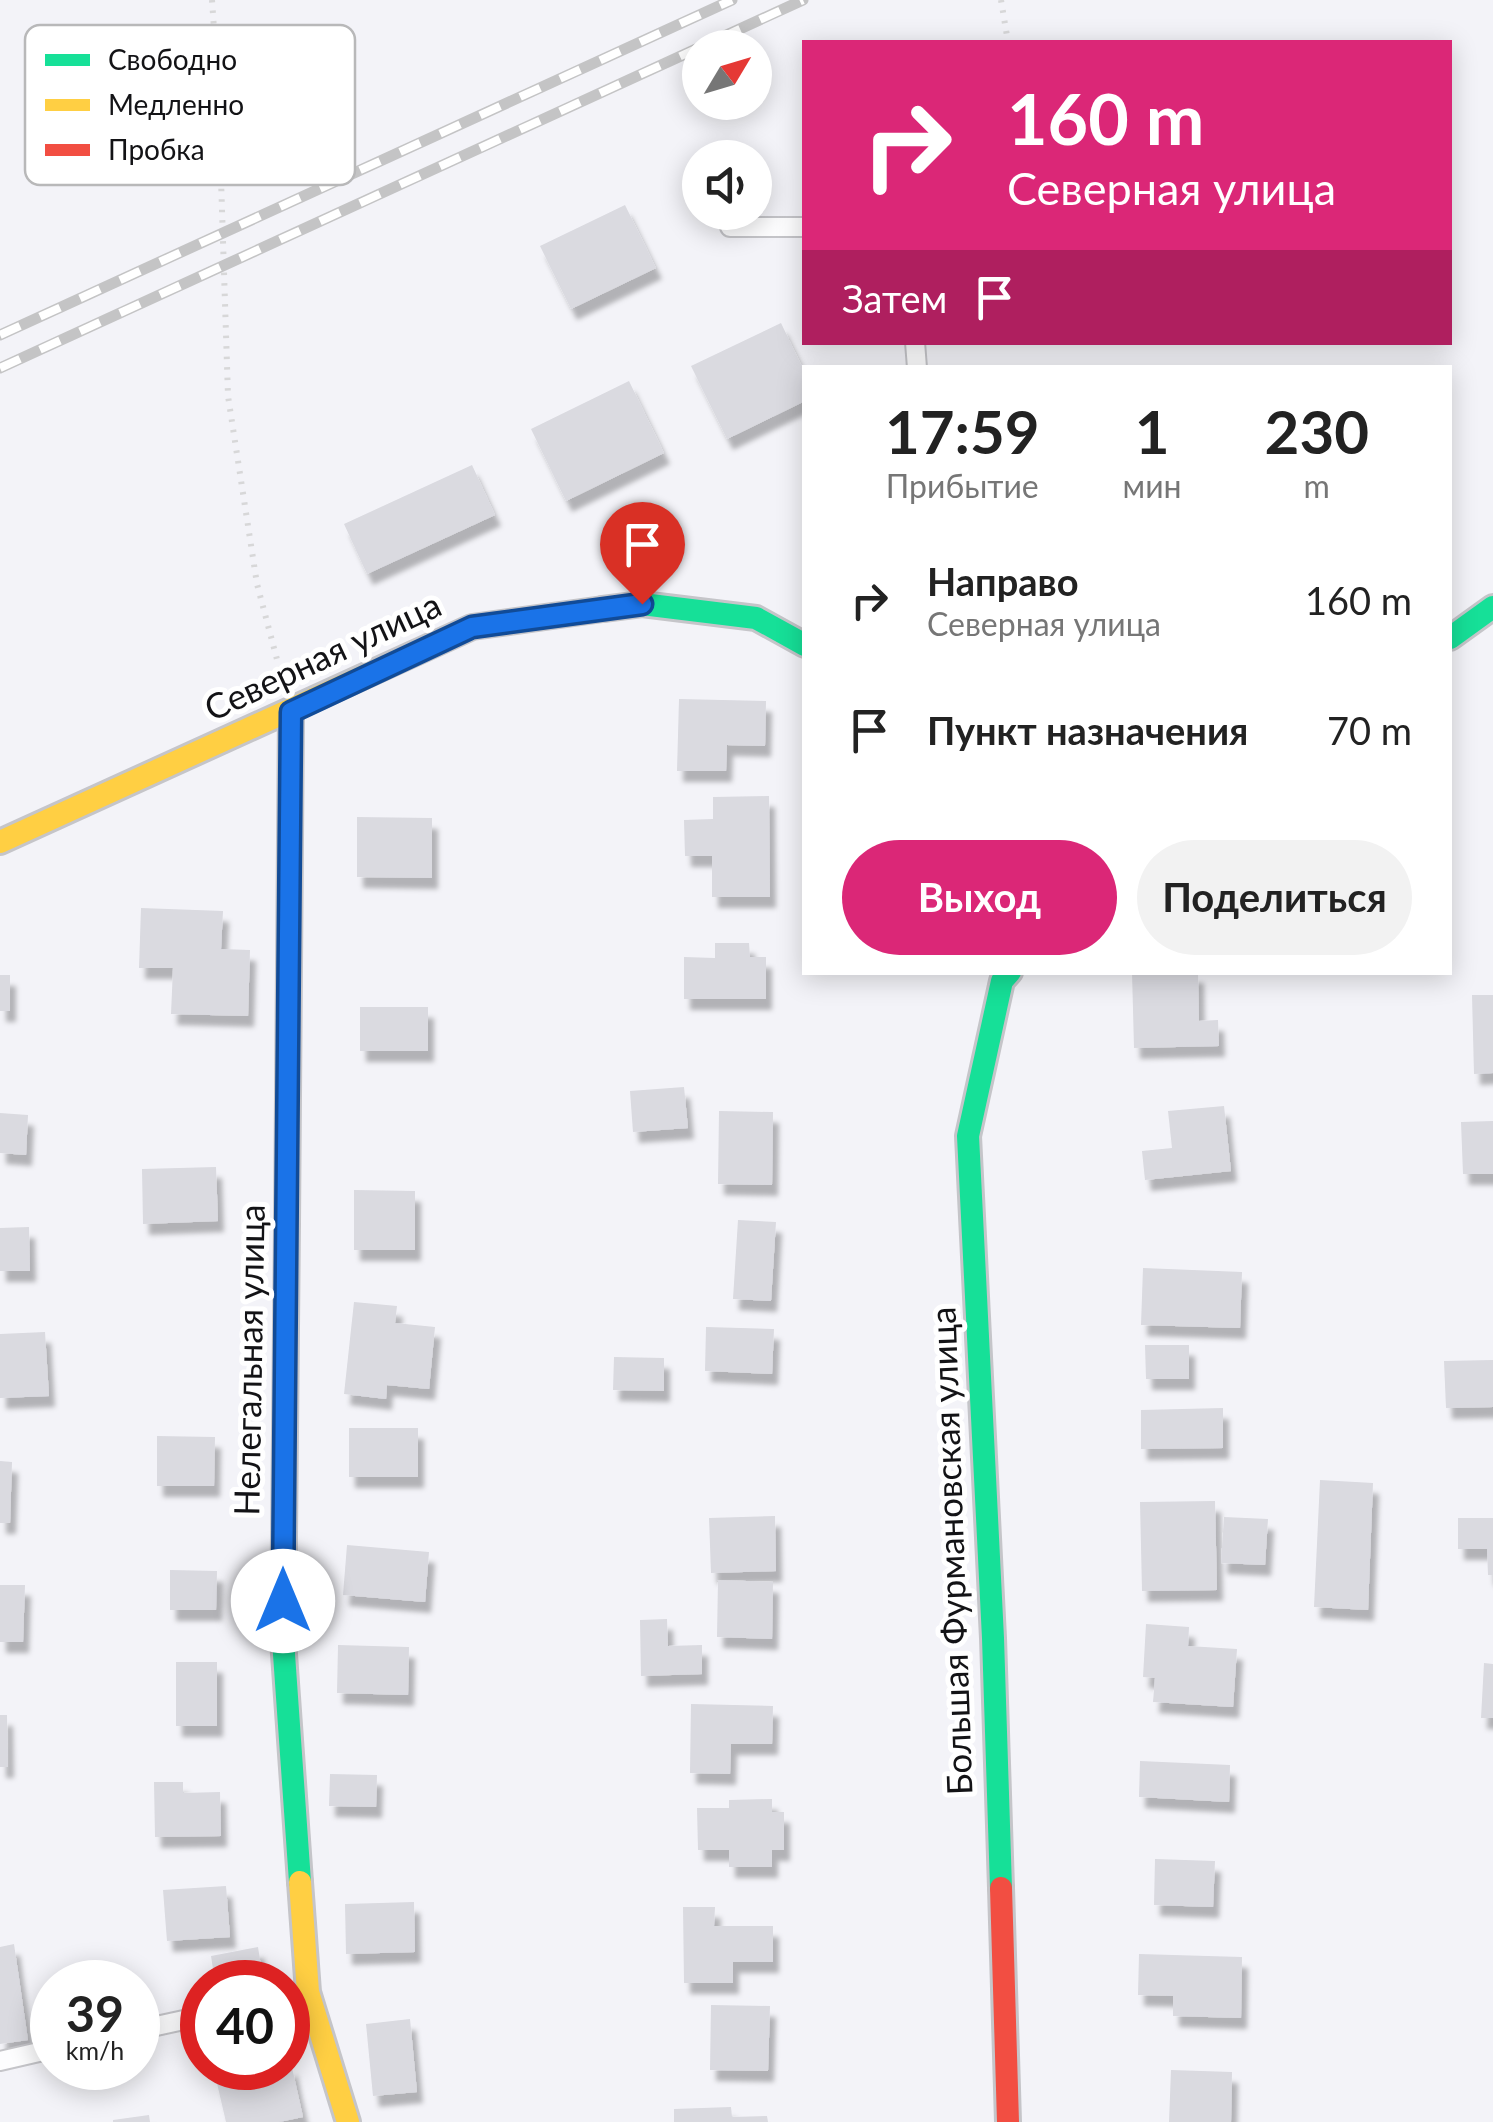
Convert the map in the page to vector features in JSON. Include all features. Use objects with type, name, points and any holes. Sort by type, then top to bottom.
[{"type":"street","name":"Северная улица","points":[[0,842],[472,627],[642,604],[756,618],[802,643]]},
{"type":"street","points":[[1452,637],[1493,607]]},
{"type":"street","name":"Нелегальная улица","points":[[291,712],[282,1640],[296,1960]]},
{"type":"street","name":"Большая Фурмановская улица","points":[[1006,977],[968,1136],[993,1638],[1008,2122]]},
{"type":"street","name":"Нелегальная улица","points":[[310,2025],[348,2122]]},
{"type":"lane","points":[[772,227],[802,227]]},
{"type":"lane","points":[[0,2061],[30,2054]]},
{"type":"path","points":[[212,0],[214,25]]},
{"type":"path","points":[[1001,0],[1008,40]]},
{"type":"path","points":[[221,185],[228,396],[257,584],[291,712]]},
{"type":"building","points":[[625,205],[656,268],[571,309],[540,246]]},
{"type":"building","points":[[781,323],[802,367],[802,402],[727,439],[691,366]]},
{"type":"building","points":[[629,381],[664,453],[566,501],[531,429]]},
{"type":"building","points":[[472,465],[495,515],[367,574],[344,524]]},
{"type":"building","points":[[679,699],[766,701],[765,746],[727,745],[726,771],[677,771]]},
{"type":"building","points":[[769,796],[770,897],[712,897],[712,856],[685,856],[684,820],[713,819],[713,797]]},
{"type":"building","points":[[357,817],[432,818],[432,878],[357,877]]},
{"type":"building","points":[[141,908],[223,911],[221,949],[250,950],[248,1016],[171,1014],[173,968],[139,968]]},
{"type":"building","points":[[715,943],[749,943],[750,957],[766,957],[766,999],[684,999],[684,957],[715,958]]},
{"type":"building","points":[[0,975],[10,975],[10,1011],[0,1011]]},
{"type":"building","points":[[1132,975],[1198,975],[1199,1021],[1218,1020],[1219,1046],[1134,1048]]},
{"type":"building","points":[[1472,995],[1493,995],[1493,1073],[1474,1074]]},
{"type":"building","points":[[360,1007],[428,1007],[428,1051],[360,1051]]},
{"type":"building","points":[[684,1087],[688,1128],[633,1132],[630,1091]]},
{"type":"building","points":[[1224,1106],[1231,1171],[1145,1180],[1142,1151],[1172,1148],[1168,1111]]},
{"type":"building","points":[[719,1111],[773,1112],[772,1185],[718,1184]]},
{"type":"building","points":[[0,1113],[28,1115],[26,1155],[0,1153]]},
{"type":"building","points":[[1493,1121],[1493,1174],[1463,1174],[1461,1122]]},
{"type":"building","points":[[216,1167],[218,1221],[143,1224],[142,1169]]},
{"type":"building","points":[[354,1190],[415,1191],[415,1250],[354,1250]]},
{"type":"building","points":[[738,1220],[776,1222],[771,1301],[733,1299]]},
{"type":"building","points":[[29,1227],[30,1271],[0,1271],[0,1228]]},
{"type":"building","points":[[1143,1268],[1242,1272],[1240,1328],[1141,1325]]},
{"type":"building","points":[[354,1302],[397,1306],[395,1323],[435,1327],[429,1389],[387,1385],[386,1399],[344,1394]]},
{"type":"building","points":[[706,1327],[774,1329],[772,1374],[705,1371]]},
{"type":"building","points":[[45,1332],[49,1396],[0,1398],[0,1334]]},
{"type":"building","points":[[1145,1345],[1189,1345],[1189,1379],[1146,1379]]},
{"type":"building","points":[[614,1357],[664,1358],[664,1391],[613,1390]]},
{"type":"building","points":[[1493,1360],[1493,1407],[1446,1408],[1444,1361]]},
{"type":"building","points":[[1223,1408],[1223,1448],[1141,1449],[1141,1410]]},
{"type":"building","points":[[349,1428],[418,1428],[418,1477],[349,1477]]},
{"type":"building","points":[[157,1436],[215,1437],[214,1486],[157,1486]]},
{"type":"building","points":[[0,1461],[12,1462],[10,1523],[0,1523]]},
{"type":"building","points":[[1320,1480],[1373,1483],[1368,1610],[1314,1607]]},
{"type":"building","points":[[1215,1501],[1217,1590],[1142,1591],[1140,1502]]},
{"type":"building","points":[[775,1516],[776,1571],[711,1573],[709,1518]]},
{"type":"building","points":[[1224,1517],[1268,1519],[1265,1565],[1221,1563]]},
{"type":"building","points":[[1458,1518],[1493,1518],[1493,1575],[1488,1575],[1487,1549],[1458,1549]]},
{"type":"building","points":[[347,1545],[429,1552],[425,1602],[343,1595]]},
{"type":"building","points":[[170,1570],[217,1571],[216,1610],[170,1610]]},
{"type":"building","points":[[718,1580],[773,1582],[772,1639],[717,1637]]},
{"type":"building","points":[[0,1585],[25,1585],[23,1642],[0,1642]]},
{"type":"building","points":[[667,1619],[668,1646],[702,1645],[702,1674],[641,1676],[640,1620]]},
{"type":"building","points":[[1146,1624],[1189,1627],[1188,1646],[1237,1649],[1233,1707],[1153,1702],[1155,1678],[1143,1677]]},
{"type":"building","points":[[338,1645],[409,1647],[408,1695],[337,1693]]},
{"type":"building","points":[[176,1662],[217,1662],[217,1726],[176,1726]]},
{"type":"building","points":[[1484,1663],[1493,1664],[1493,1718],[1481,1718]]},
{"type":"building","points":[[691,1704],[773,1706],[772,1744],[731,1744],[730,1774],[690,1773]]},
{"type":"building","points":[[0,1715],[7,1715],[8,1767],[0,1767]]},
{"type":"building","points":[[1140,1761],[1230,1765],[1229,1802],[1139,1797]]},
{"type":"building","points":[[330,1774],[377,1775],[376,1807],[329,1806]]},
{"type":"building","points":[[154,1782],[183,1782],[183,1793],[220,1792],[221,1836],[155,1837]]},
{"type":"building","points":[[772,1799],[772,1812],[784,1812],[784,1850],[772,1850],[772,1867],[729,1867],[729,1850],[698,1850],[697,1808],[729,1808],[729,1800]]},
{"type":"building","points":[[1155,1859],[1215,1861],[1213,1907],[1154,1905]]},
{"type":"building","points":[[226,1886],[230,1937],[167,1941],[163,1890]]},
{"type":"building","points":[[414,1902],[415,1952],[346,1954],[345,1904]]},
{"type":"building","points":[[683,1907],[715,1907],[714,1926],[773,1926],[773,1962],[733,1962],[733,1983],[684,1983]]},
{"type":"building","points":[[14,1944],[28,2040],[0,2044],[0,1947]]},
{"type":"building","points":[[258,1947],[260,1960],[212,1960],[211,1956]]},
{"type":"building","points":[[1139,1954],[1242,1957],[1241,2018],[1173,2016],[1173,1996],[1138,1995]]},
{"type":"building","points":[[711,2005],[770,2006],[768,2071],[710,2070]]},
{"type":"building","points":[[410,2019],[417,2092],[373,2096],[366,2024]]},
{"type":"building","points":[[1171,2070],[1232,2072],[1231,2122],[1169,2122]]},
{"type":"building","points":[[219,2090],[297,2090],[303,2117],[279,2122],[226,2122]]},
{"type":"building","points":[[731,2107],[732,2117],[767,2116],[768,2122],[674,2122],[674,2109]]},
{"type":"building","points":[[149,2115],[150,2122],[113,2122],[113,2120]]},
{"type":"railway","points":[[355,173],[732,0]]},
{"type":"railway","points":[[0,368],[803,0]]},
{"type":"railway","points":[[0,335],[328,185]]},
{"type":"traffic: fast","points":[[603,609],[642,604],[756,618],[802,643]]},
{"type":"traffic: fast","points":[[1452,637],[1493,607]]},
{"type":"traffic: fast","points":[[1001,1888],[968,1136],[1002,981],[1007,975]]},
{"type":"traffic: fast","points":[[287,1223],[283,1640],[300,1882]]},
{"type":"traffic: slow","points":[[0,842],[472,627],[603,609]]},
{"type":"traffic: slow","points":[[300,1882],[308,1992],[348,2122]]},
{"type":"traffic: jam","points":[[287,1223],[291,712]]},
{"type":"traffic: jam","points":[[1001,1888],[1008,2122]]},
{"type":"route","points":[[283,1601],[291,712],[472,627],[642,604]]}]
